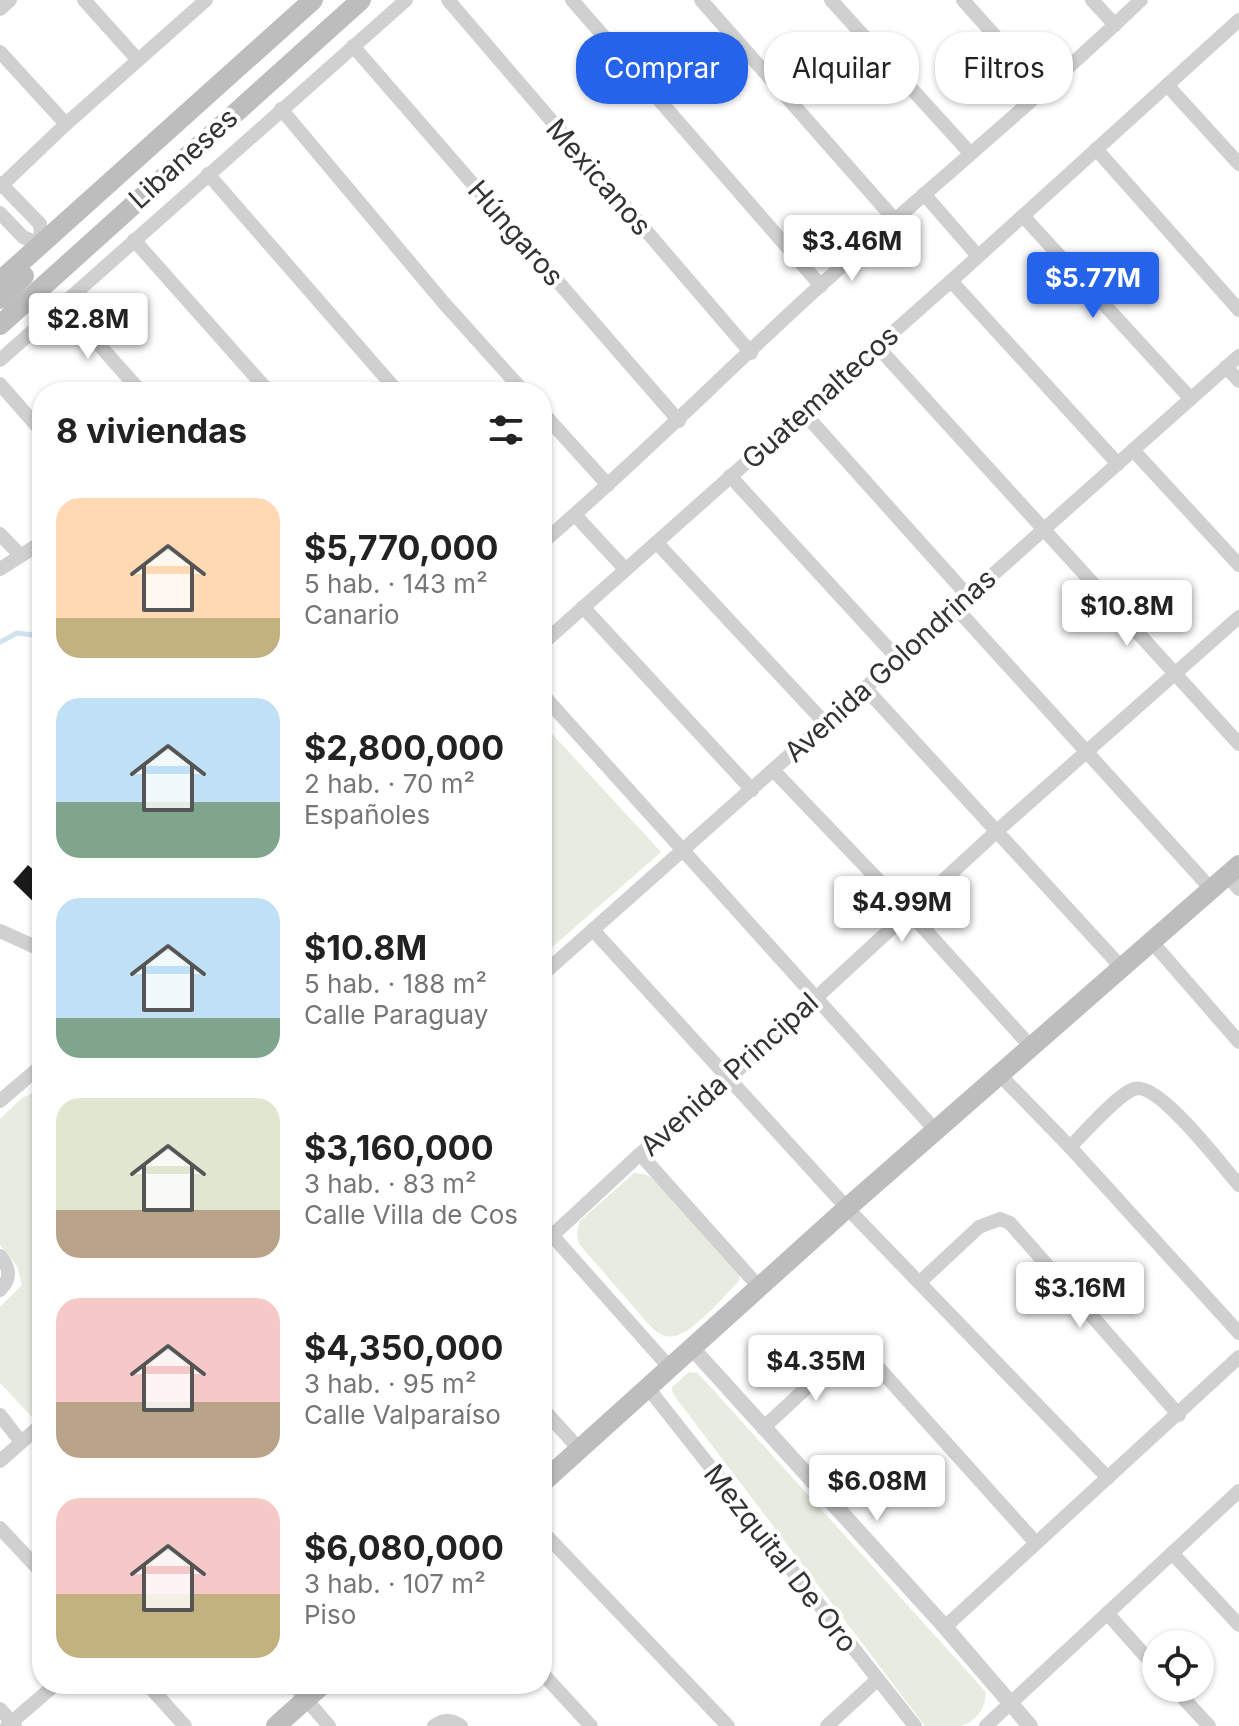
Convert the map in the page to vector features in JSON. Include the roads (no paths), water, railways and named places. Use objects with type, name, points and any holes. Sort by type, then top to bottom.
[{"type":"main road","name":"Libaneses","points":[[0,281],[313,0]]},
{"type":"main road","name":"Libaneses","points":[[0,325],[361,0]]},
{"type":"main road","points":[[0,299],[41,261],[44,256],[42,245],[54,249],[93,213],[101,210],[122,213]]},
{"type":"main road","points":[[552,1475],[847,1208],[1152,942],[1229,880]]},
{"type":"main road","points":[[276,1726],[299,1694]]},
{"type":"street","points":[[0,9],[10,0]]},
{"type":"street","points":[[84,0],[138,60]]},
{"type":"street","points":[[0,213],[23,237],[42,245],[40,224],[1,185],[206,0]]},
{"type":"street","name":"Libaneses","points":[[0,360],[406,0]]},
{"type":"street","name":"Mexicanos","points":[[448,0],[751,353]]},
{"type":"street","points":[[572,0],[821,286]]},
{"type":"street","points":[[701,0],[895,220]]},
{"type":"street","points":[[831,0],[970,153]]},
{"type":"street","points":[[963,0],[991,32]]},
{"type":"street","points":[[1092,0],[1115,25]]},
{"type":"street","points":[[1073,63],[1141,0]]},
{"type":"street","name":"Guatemaltecos","points":[[552,635],[1239,20]]},
{"type":"street","name":"Húngaros","points":[[353,46],[679,421]]},
{"type":"street","points":[[0,52],[66,124]]},
{"type":"street","points":[[1167,85],[1239,164]]},
{"type":"street","points":[[552,535],[679,421],[821,286],[1027,104]]},
{"type":"street","points":[[281,109],[443,302],[515,382]]},
{"type":"street","points":[[1096,149],[1239,310]]},
{"type":"street","points":[[208,174],[389,382]]},
{"type":"street","points":[[924,194],[978,256]]},
{"type":"street","points":[[1023,216],[1190,398]]},
{"type":"street","points":[[134,240],[260,382]]},
{"type":"street","points":[[951,281],[1118,464]]},
{"type":"street","points":[[63,304],[132,382]]},
{"type":"street","points":[[876,345],[1239,744]]},
{"type":"street","name":"Avenida Golondrinas","points":[[552,966],[1239,356]]},
{"type":"street","points":[[1226,367],[1239,381]]},
{"type":"street","points":[[0,384],[32,421]]},
{"type":"street","points":[[803,412],[968,596]]},
{"type":"street","points":[[552,423],[608,485]]},
{"type":"street","points":[[1133,450],[1239,565]]},
{"type":"street","points":[[730,476],[898,659]]},
{"type":"street","points":[[575,515],[625,569]]},
{"type":"street","points":[[0,534],[21,556]]},
{"type":"street","points":[[657,543],[825,723]]},
{"type":"street","points":[[0,569],[32,549]]},
{"type":"street","points":[[583,607],[752,790]]},
{"type":"street","points":[[956,608],[1087,751],[1229,880]]},
{"type":"street","name":"Avenida Principal","points":[[552,1230],[727,1080],[998,830],[1239,617]]},
{"type":"street","points":[[866,689],[1122,968]]},
{"type":"street","points":[[552,705],[937,1132]]},
{"type":"street","points":[[774,771],[909,912],[1032,1048]]},
{"type":"street","points":[[593,930],[847,1208],[1108,1478]]},
{"type":"street","points":[[0,931],[32,945]]},
{"type":"street","points":[[1152,942],[1239,1042]]},
{"type":"street","points":[[1001,1076],[1239,1333]]},
{"type":"street","points":[[1,1097],[32,1079]]},
{"type":"street","points":[[1070,1147],[1122,1097],[1132,1089],[1144,1087],[1171,1107],[1239,1185]]},
{"type":"street","points":[[640,1154],[759,1287]]},
{"type":"street","points":[[920,1282],[979,1227],[1000,1219],[1010,1223],[1179,1415]]},
{"type":"street","points":[[552,1241],[670,1368]]},
{"type":"street","points":[[0,1256],[9,1269],[9,1278],[0,1290]]},
{"type":"street","points":[[692,1348],[945,1627],[1030,1726]]},
{"type":"street","points":[[763,1428],[843,1354],[855,1351],[867,1355],[1036,1543]]},
{"type":"street","points":[[945,1627],[1239,1357]]},
{"type":"street","name":"Mezquital De Oro","points":[[648,1388],[915,1726]]},
{"type":"street","points":[[0,1415],[21,1442]]},
{"type":"street","points":[[552,1419],[581,1451]]},
{"type":"street","points":[[0,1461],[32,1433]]},
{"type":"street","points":[[986,1726],[1239,1491]]},
{"type":"street","points":[[0,1528],[32,1562]]},
{"type":"street","points":[[552,1541],[728,1726]]},
{"type":"street","points":[[1172,1553],[1239,1625]]},
{"type":"street","points":[[1107,1613],[1142,1652]]},
{"type":"street","points":[[827,1726],[877,1680]]},
{"type":"street","points":[[552,1684],[591,1726]]},
{"type":"street","points":[[0,1709],[11,1725],[45,1694]]},
{"type":"street","points":[[156,1694],[185,1726]]},
{"type":"street","points":[[302,1694],[329,1726]]},
{"type":"street","points":[[1187,1702],[1209,1726]]},
{"type":"street","points":[[434,1726],[442,1720],[456,1723]]},
{"type":"waterway","points":[[0,642],[17,633],[32,635]]}]
